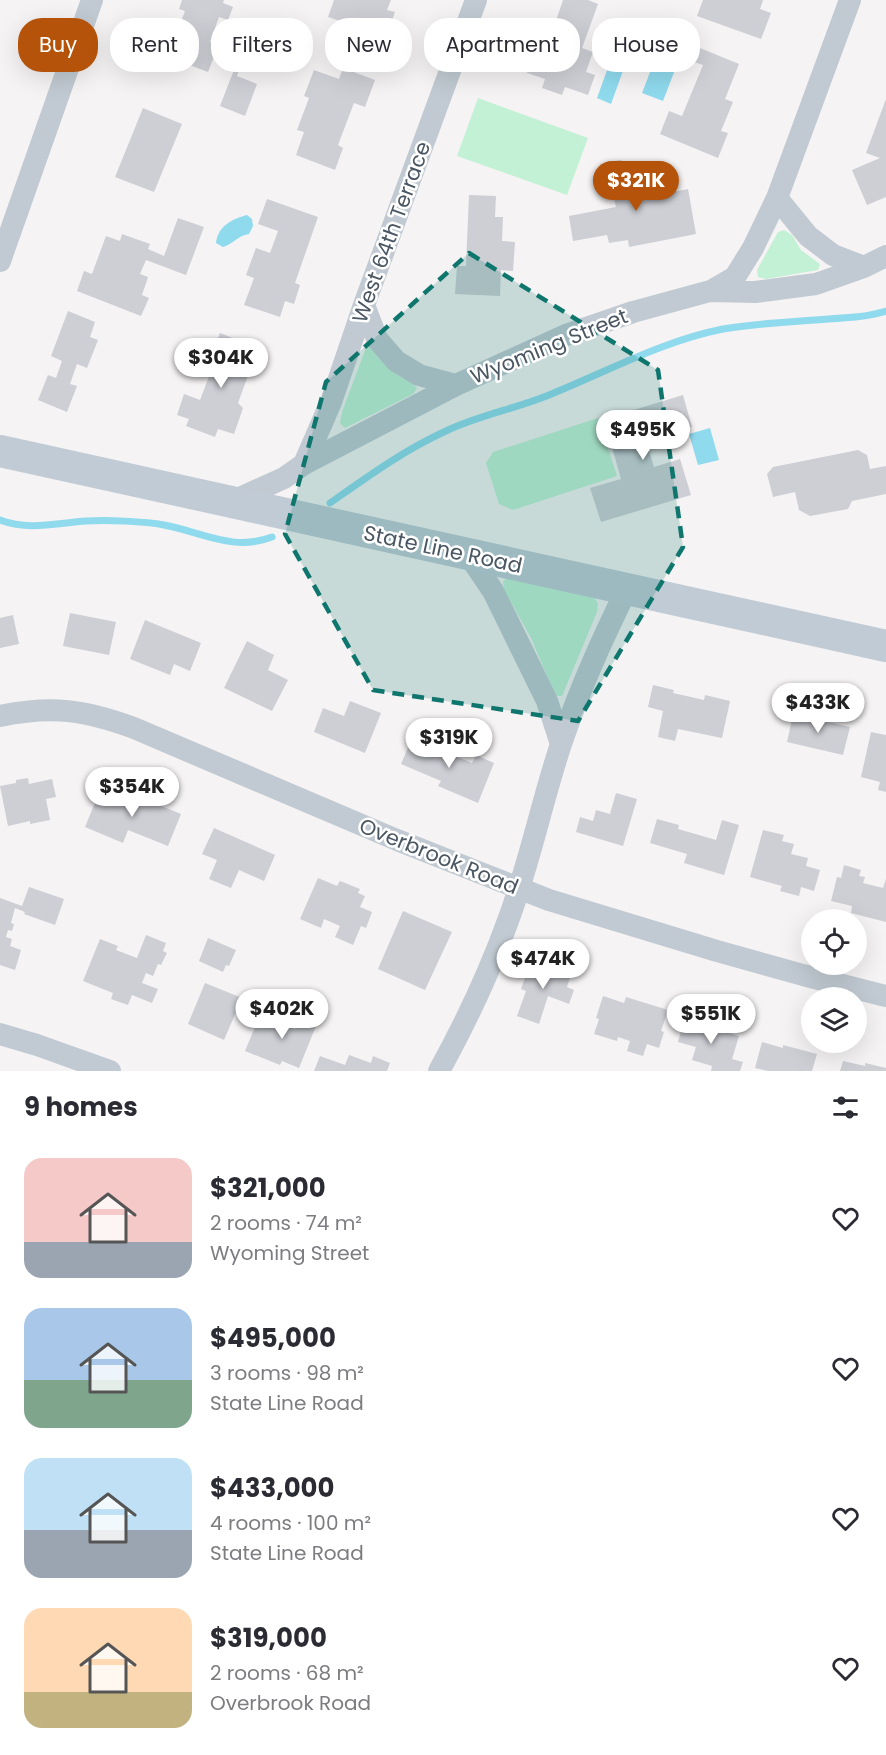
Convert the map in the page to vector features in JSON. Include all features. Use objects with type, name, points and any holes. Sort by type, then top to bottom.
[{"type":"main road","name":"State Line Road","points":[[0,451],[886,646]]},
{"type":"street","points":[[0,261],[92,0]]},
{"type":"street","name":"West 64th Terrace","points":[[304,464],[334,395],[364,305],[476,0]]},
{"type":"street","points":[[710,291],[735,277],[753,248],[777,198],[850,0]]},
{"type":"street","points":[[777,198],[808,236],[833,255],[864,267]]},
{"type":"street","name":"Wyoming Street","points":[[231,502],[284,478],[304,464],[456,385],[566,335],[633,312],[710,291],[755,292],[816,284],[864,267],[886,256]]},
{"type":"street","name":"Wyoming Street","points":[[364,305],[377,339],[396,361],[419,375],[456,385]]},
{"type":"street","points":[[468,554],[493,591],[547,701],[561,744]]},
{"type":"street","points":[[439,1071],[463,1027],[509,920],[561,744],[602,638],[627,589]]},
{"type":"street","name":"Overbrook Road","points":[[0,716],[57,710],[104,717],[397,840],[549,900],[717,951],[886,996]]},
{"type":"street","points":[[0,1034],[110,1071]]},
{"type":"highlighted area","points":[[469,253],[658,370],[683,547],[578,721],[373,690],[285,534],[326,382]]},
{"type":"green space","points":[[478,98],[588,138],[567,195],[457,156]]},
{"type":"green space","points":[[784,230],[792,235],[801,250],[820,264],[818,270],[766,279],[758,277],[757,270],[778,232]]},
{"type":"green space","points":[[372,346],[389,369],[417,388],[413,394],[345,428],[340,423],[342,412],[366,348]]},
{"type":"green space","points":[[598,418],[617,476],[513,510],[499,504],[486,463],[493,452]]},
{"type":"green space","points":[[509,577],[593,596],[598,603],[597,612],[562,696],[554,693],[531,638],[504,590],[503,581]]},
{"type":"water","points":[[606,72],[623,72],[611,104],[597,98]]},
{"type":"water","points":[[650,72],[674,72],[663,101],[642,93]]},
{"type":"water","points":[[247,215],[252,219],[253,226],[249,234],[223,247],[216,243],[217,237],[227,224]]},
{"type":"water","points":[[710,428],[719,460],[698,465],[689,434]]},
{"type":"building","points":[[182,0],[224,0],[223,3],[233,7],[229,18],[211,18],[211,64],[208,72],[199,69],[199,18],[182,18],[185,11],[179,9]]},
{"type":"building","points":[[334,0],[391,0],[387,10],[395,12],[393,18],[328,17]]},
{"type":"building","points":[[563,0],[588,0],[598,4],[582,48],[592,52],[586,72],[595,75],[588,95],[565,87],[562,95],[542,88],[545,79],[527,73],[580,72],[580,18],[557,18]]},
{"type":"building","points":[[703,0],[763,0],[760,9],[771,13],[761,39],[697,16]]},
{"type":"building","points":[[700,48],[739,64],[725,99],[733,102],[721,131],[728,133],[718,158],[660,134],[669,111],[682,116],[703,65],[700,64]]},
{"type":"building","points":[[314,70],[339,79],[342,72],[354,72],[375,80],[365,107],[354,103],[338,145],[343,148],[335,170],[296,155],[304,132],[297,130],[309,98],[304,96]]},
{"type":"building","points":[[233,72],[239,72],[237,76],[257,84],[245,116],[220,106]]},
{"type":"building","points":[[886,99],[886,197],[867,205],[852,170],[880,158],[866,153]]},
{"type":"building","points":[[143,108],[182,124],[154,192],[115,177]]},
{"type":"building","points":[[621,160],[631,169],[632,182],[626,192],[671,183],[673,192],[688,189],[696,234],[629,247],[628,240],[609,243],[607,235],[573,241],[569,216],[616,207],[613,194],[601,187],[599,176],[607,162]]},
{"type":"building","points":[[469,195],[496,196],[495,217],[503,217],[502,241],[515,242],[513,271],[501,270],[500,296],[455,294],[457,266],[466,266]]},
{"type":"building","points":[[267,199],[318,217],[295,283],[300,285],[294,304],[285,301],[280,317],[244,305],[254,278],[246,275],[256,248],[270,253],[278,231],[258,224]]},
{"type":"building","points":[[178,218],[204,227],[186,275],[146,260],[140,274],[148,277],[142,295],[149,298],[141,316],[77,291],[84,271],[92,274],[106,236],[120,241],[122,234],[150,244],[148,249],[164,256]]},
{"type":"building","points":[[68,311],[95,322],[90,337],[98,340],[87,368],[77,364],[70,384],[77,386],[67,412],[38,400],[48,375],[56,378],[62,361],[51,356]]},
{"type":"building","points":[[220,333],[258,348],[238,403],[243,408],[234,434],[218,429],[215,437],[186,426],[189,419],[177,415],[184,394],[200,400],[216,358],[211,356]]},
{"type":"building","points":[[683,395],[692,427],[646,441],[654,467],[680,459],[691,495],[601,522],[590,488],[621,479],[604,419]]},
{"type":"building","points":[[858,450],[867,455],[870,469],[886,466],[886,494],[852,501],[848,509],[810,516],[799,510],[795,492],[773,497],[767,474],[773,467]]},
{"type":"building","points":[[70,613],[116,622],[109,655],[63,646]]},
{"type":"building","points":[[13,615],[19,644],[0,648],[0,618]]},
{"type":"building","points":[[145,620],[201,643],[190,671],[174,664],[170,675],[130,659]]},
{"type":"building","points":[[247,641],[274,655],[268,670],[288,680],[272,711],[224,688]]},
{"type":"building","points":[[653,685],[674,690],[673,693],[704,700],[705,695],[730,701],[722,738],[678,729],[675,741],[658,737],[663,711],[648,707]]},
{"type":"building","points":[[350,701],[381,713],[365,753],[314,732],[323,708],[344,716]]},
{"type":"building","points":[[793,714],[850,727],[843,755],[787,742]]},
{"type":"building","points":[[871,732],[886,735],[886,792],[878,790],[880,782],[861,777]]},
{"type":"building","points":[[413,736],[451,751],[450,754],[472,763],[476,755],[494,763],[478,803],[438,786],[441,781],[401,764]]},
{"type":"building","points":[[28,778],[29,784],[52,779],[56,797],[46,799],[50,820],[30,824],[30,821],[8,826],[0,786]]},
{"type":"building","points":[[101,788],[125,797],[127,792],[181,814],[168,846],[128,830],[123,843],[85,827]]},
{"type":"building","points":[[616,793],[637,799],[623,846],[576,832],[580,817],[593,821],[596,810],[610,814]]},
{"type":"building","points":[[657,819],[679,825],[678,829],[716,840],[722,820],[739,825],[724,875],[684,863],[687,854],[650,843]]},
{"type":"building","points":[[214,828],[275,855],[264,881],[239,870],[231,888],[209,879],[217,860],[202,854]]},
{"type":"building","points":[[763,830],[784,835],[782,841],[794,844],[791,854],[808,858],[806,866],[820,870],[814,891],[801,887],[799,896],[780,891],[782,886],[750,877]]},
{"type":"building","points":[[844,865],[861,870],[859,876],[865,877],[863,883],[883,888],[886,879],[886,922],[867,917],[867,909],[852,909],[852,906],[831,901],[837,877],[841,878]]},
{"type":"building","points":[[318,878],[337,886],[340,881],[360,889],[358,893],[365,896],[360,907],[372,912],[366,928],[361,926],[353,945],[335,937],[340,926],[324,919],[321,928],[300,919]]},
{"type":"building","points":[[29,887],[64,899],[55,925],[24,914],[25,912],[15,908],[11,923],[14,924],[12,931],[8,930],[6,937],[12,939],[10,946],[21,950],[15,970],[0,965],[0,898],[22,906]]},
{"type":"building","points":[[403,911],[452,932],[425,990],[378,969]]},
{"type":"building","points":[[146,935],[166,943],[163,951],[167,953],[161,965],[158,964],[153,976],[146,973],[142,983],[158,989],[152,1003],[132,995],[128,1005],[111,999],[113,993],[83,981],[100,939],[118,946],[116,950],[137,958]]},
{"type":"building","points":[[208,938],[236,950],[229,966],[226,965],[223,972],[199,961]]},
{"type":"building","points":[[531,961],[571,974],[567,987],[574,990],[569,1004],[548,996],[539,1024],[517,1016],[526,991],[521,989]]},
{"type":"building","points":[[205,983],[242,998],[224,1040],[188,1024]]},
{"type":"building","points":[[603,996],[624,1003],[626,997],[668,1010],[661,1031],[664,1032],[659,1048],[647,1044],[643,1056],[627,1051],[630,1041],[618,1037],[617,1041],[594,1034]]},
{"type":"building","points":[[302,1014],[318,1021],[299,1068],[282,1061],[280,1065],[245,1051],[260,1015],[295,1029]]},
{"type":"building","points":[[685,1017],[726,1029],[725,1032],[739,1036],[732,1059],[743,1062],[740,1071],[711,1071],[712,1066],[692,1060],[696,1047],[678,1042]]},
{"type":"building","points":[[762,1042],[801,1050],[801,1053],[817,1054],[812,1071],[768,1071],[755,1068]]},
{"type":"building","points":[[349,1055],[371,1063],[373,1056],[390,1063],[387,1071],[314,1071],[320,1056],[345,1065]]},
{"type":"building","points":[[843,1061],[865,1066],[865,1063],[886,1068],[886,1071],[840,1071]]},
{"type":"waterway","points":[[330,503],[430,438],[471,421],[549,395],[678,341],[736,327],[857,317],[886,311]]},
{"type":"waterway","points":[[0,520],[32,526],[125,521],[164,525],[231,542],[258,541],[272,537]]}]
